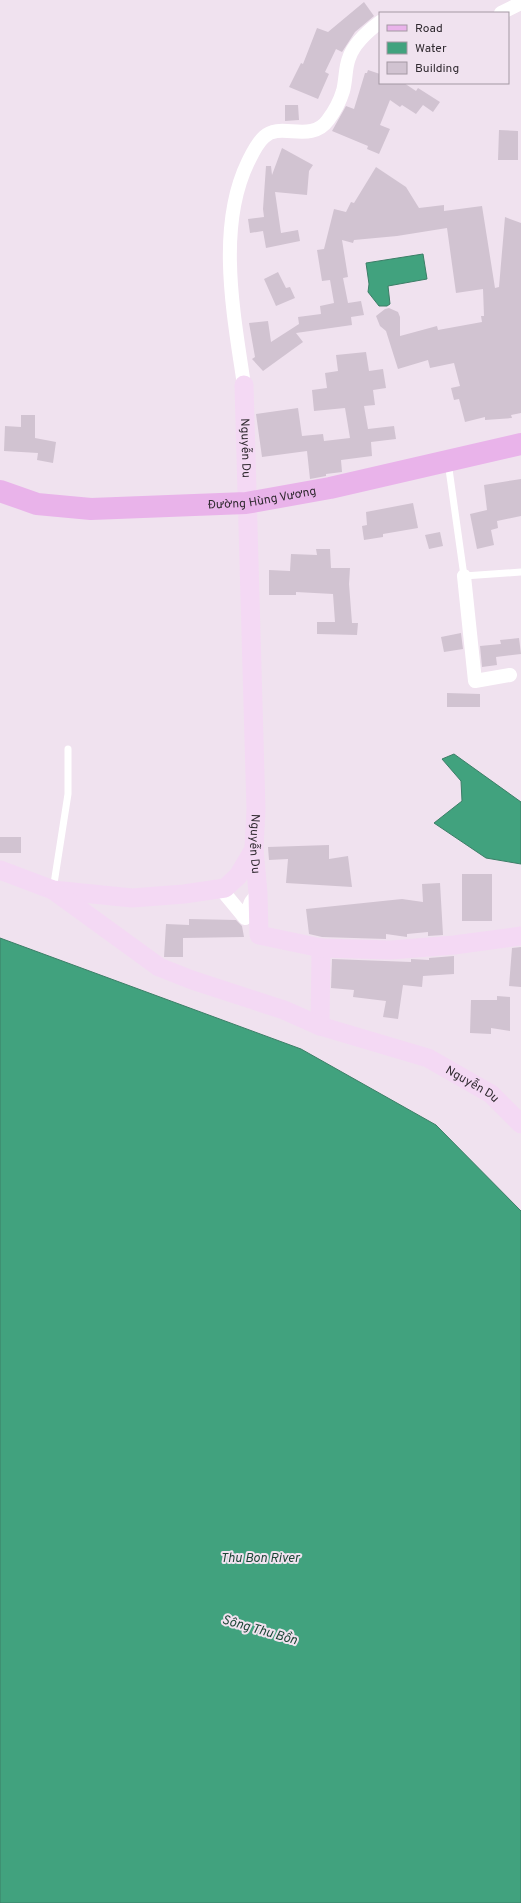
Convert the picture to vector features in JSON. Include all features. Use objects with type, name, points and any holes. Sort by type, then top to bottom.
[{"type":"main road","name":"Đường Hùng Vương","points":[[0,491],[37,504],[92,508],[246,503],[330,488],[521,444]]},
{"type":"street","points":[[503,12],[521,3]]},
{"type":"street","points":[[244,385],[232,298],[230,263],[234,197],[241,177],[252,154],[264,136],[276,131],[315,131],[327,122],[343,90],[349,58],[360,41],[379,23]]},
{"type":"street","name":"Nguyễn Du","points":[[244,385],[246,503],[256,810],[254,849],[258,893],[259,935],[321,948]]},
{"type":"street","points":[[464,576],[475,681],[510,675]]},
{"type":"street","points":[[0,870],[53,890],[132,898],[184,894],[225,888],[238,876],[254,849]]},
{"type":"street","points":[[221,889],[245,918],[251,902],[258,893]]},
{"type":"street","name":"Nguyễn Du","points":[[53,890],[159,967],[192,980],[284,1010],[320,1026],[428,1058],[491,1094],[521,1124]]},
{"type":"street","points":[[320,1026],[321,948],[391,950],[454,945],[521,936]]},
{"type":"lane","points":[[448,462],[464,576],[521,572]]},
{"type":"lane","points":[[53,890],[68,794],[68,749]]},
{"type":"water","points":[[423,254],[427,279],[388,286],[390,304],[387,306],[379,306],[368,292],[369,284],[366,263]]},
{"type":"water","points":[[454,754],[521,802],[521,864],[486,858],[434,823],[462,801],[461,781],[442,759]]},
{"type":"water","name":"Thu Bon River","points":[[0,938],[301,1049],[436,1125],[521,1211],[521,1903],[0,1903]]},
{"type":"building","points":[[364,2],[374,16],[355,32],[342,52],[336,49],[325,72],[329,74],[318,99],[289,87],[301,63],[303,64],[317,28],[328,32]]},
{"type":"building","points":[[368,70],[379,74],[379,84],[406,84],[416,91],[418,88],[440,102],[433,112],[423,105],[416,114],[402,105],[400,107],[390,100],[380,125],[390,129],[379,154],[367,149],[368,146],[332,131],[346,106],[354,109],[365,73],[367,73]]},
{"type":"building","points":[[285,105],[298,105],[299,120],[285,121]]},
{"type":"building","points":[[499,130],[518,131],[518,160],[498,160]]},
{"type":"building","points":[[282,148],[313,165],[309,171],[307,195],[275,192],[281,233],[298,230],[300,241],[266,248],[263,231],[250,233],[248,219],[264,217],[263,209],[266,166],[271,166],[272,175]]},
{"type":"building","points":[[376,167],[406,187],[419,208],[444,205],[444,211],[482,206],[495,288],[499,287],[505,217],[521,223],[521,413],[511,415],[512,418],[485,420],[485,417],[465,422],[459,399],[454,400],[451,388],[460,386],[454,363],[430,368],[428,360],[398,369],[386,331],[380,326],[376,316],[385,309],[389,308],[398,312],[400,317],[400,336],[437,326],[438,330],[482,322],[481,316],[484,316],[483,289],[456,293],[447,228],[397,236],[354,240],[353,243],[342,240],[348,277],[343,278],[348,303],[361,301],[364,315],[351,317],[352,325],[296,333],[303,342],[263,371],[252,359],[255,357],[249,323],[268,321],[271,342],[299,324],[298,317],[321,314],[320,306],[334,303],[330,280],[322,281],[317,250],[324,249],[334,209],[346,212],[351,202],[354,203]]},
{"type":"building","points":[[278,272],[286,288],[290,287],[295,298],[276,306],[264,279]]},
{"type":"building","points":[[366,352],[369,371],[383,369],[386,388],[373,390],[375,405],[364,406],[368,429],[394,426],[396,439],[371,442],[372,456],[341,460],[342,472],[326,474],[326,476],[310,479],[307,451],[262,457],[256,414],[298,408],[302,436],[323,434],[324,441],[350,438],[345,408],[314,411],[312,390],[327,388],[325,373],[338,371],[336,355]]},
{"type":"building","points":[[21,415],[35,415],[35,438],[56,442],[53,463],[37,460],[38,453],[4,451],[5,426],[21,427]]},
{"type":"building","points":[[521,479],[521,516],[497,521],[498,528],[491,530],[494,545],[477,549],[470,514],[487,510],[484,485]]},
{"type":"building","points":[[413,503],[418,528],[383,534],[383,537],[364,540],[362,526],[367,525],[366,512]]},
{"type":"building","points":[[440,532],[443,546],[429,549],[425,535]]},
{"type":"building","points":[[316,549],[330,549],[331,568],[350,568],[349,584],[352,623],[358,623],[357,635],[317,634],[317,622],[335,622],[333,594],[296,592],[296,595],[269,595],[269,570],[290,571],[291,554],[317,555]]},
{"type":"building","points":[[461,633],[463,649],[444,652],[441,637]]},
{"type":"building","points":[[519,638],[521,654],[496,657],[497,665],[482,667],[480,646],[501,644],[500,640]]},
{"type":"building","points":[[447,693],[480,694],[480,707],[447,707]]},
{"type":"building","points":[[0,837],[21,837],[21,853],[0,853]]},
{"type":"building","points":[[329,845],[329,859],[348,856],[352,887],[286,883],[288,859],[269,860],[268,847]]},
{"type":"building","points":[[462,874],[492,874],[492,921],[462,921]]},
{"type":"building","points":[[440,883],[443,935],[428,936],[428,932],[407,934],[407,937],[386,934],[386,939],[322,937],[309,934],[306,909],[402,899],[423,902],[422,884]]},
{"type":"building","points":[[189,919],[236,920],[242,926],[244,937],[183,938],[183,957],[164,957],[166,924],[189,925]]},
{"type":"building","points":[[521,947],[521,987],[509,986],[512,948]]},
{"type":"building","points":[[454,956],[454,974],[423,976],[422,987],[403,985],[398,1019],[383,1017],[386,1001],[353,997],[354,990],[331,988],[332,959],[411,962],[411,959],[429,960],[429,958]]},
{"type":"building","points":[[497,996],[510,997],[510,1031],[491,1028],[491,1034],[470,1033],[471,1000],[497,1000]]},
{"type":"water label","name":"Sông Thu Bồn","points":[[260,1629]]}]
